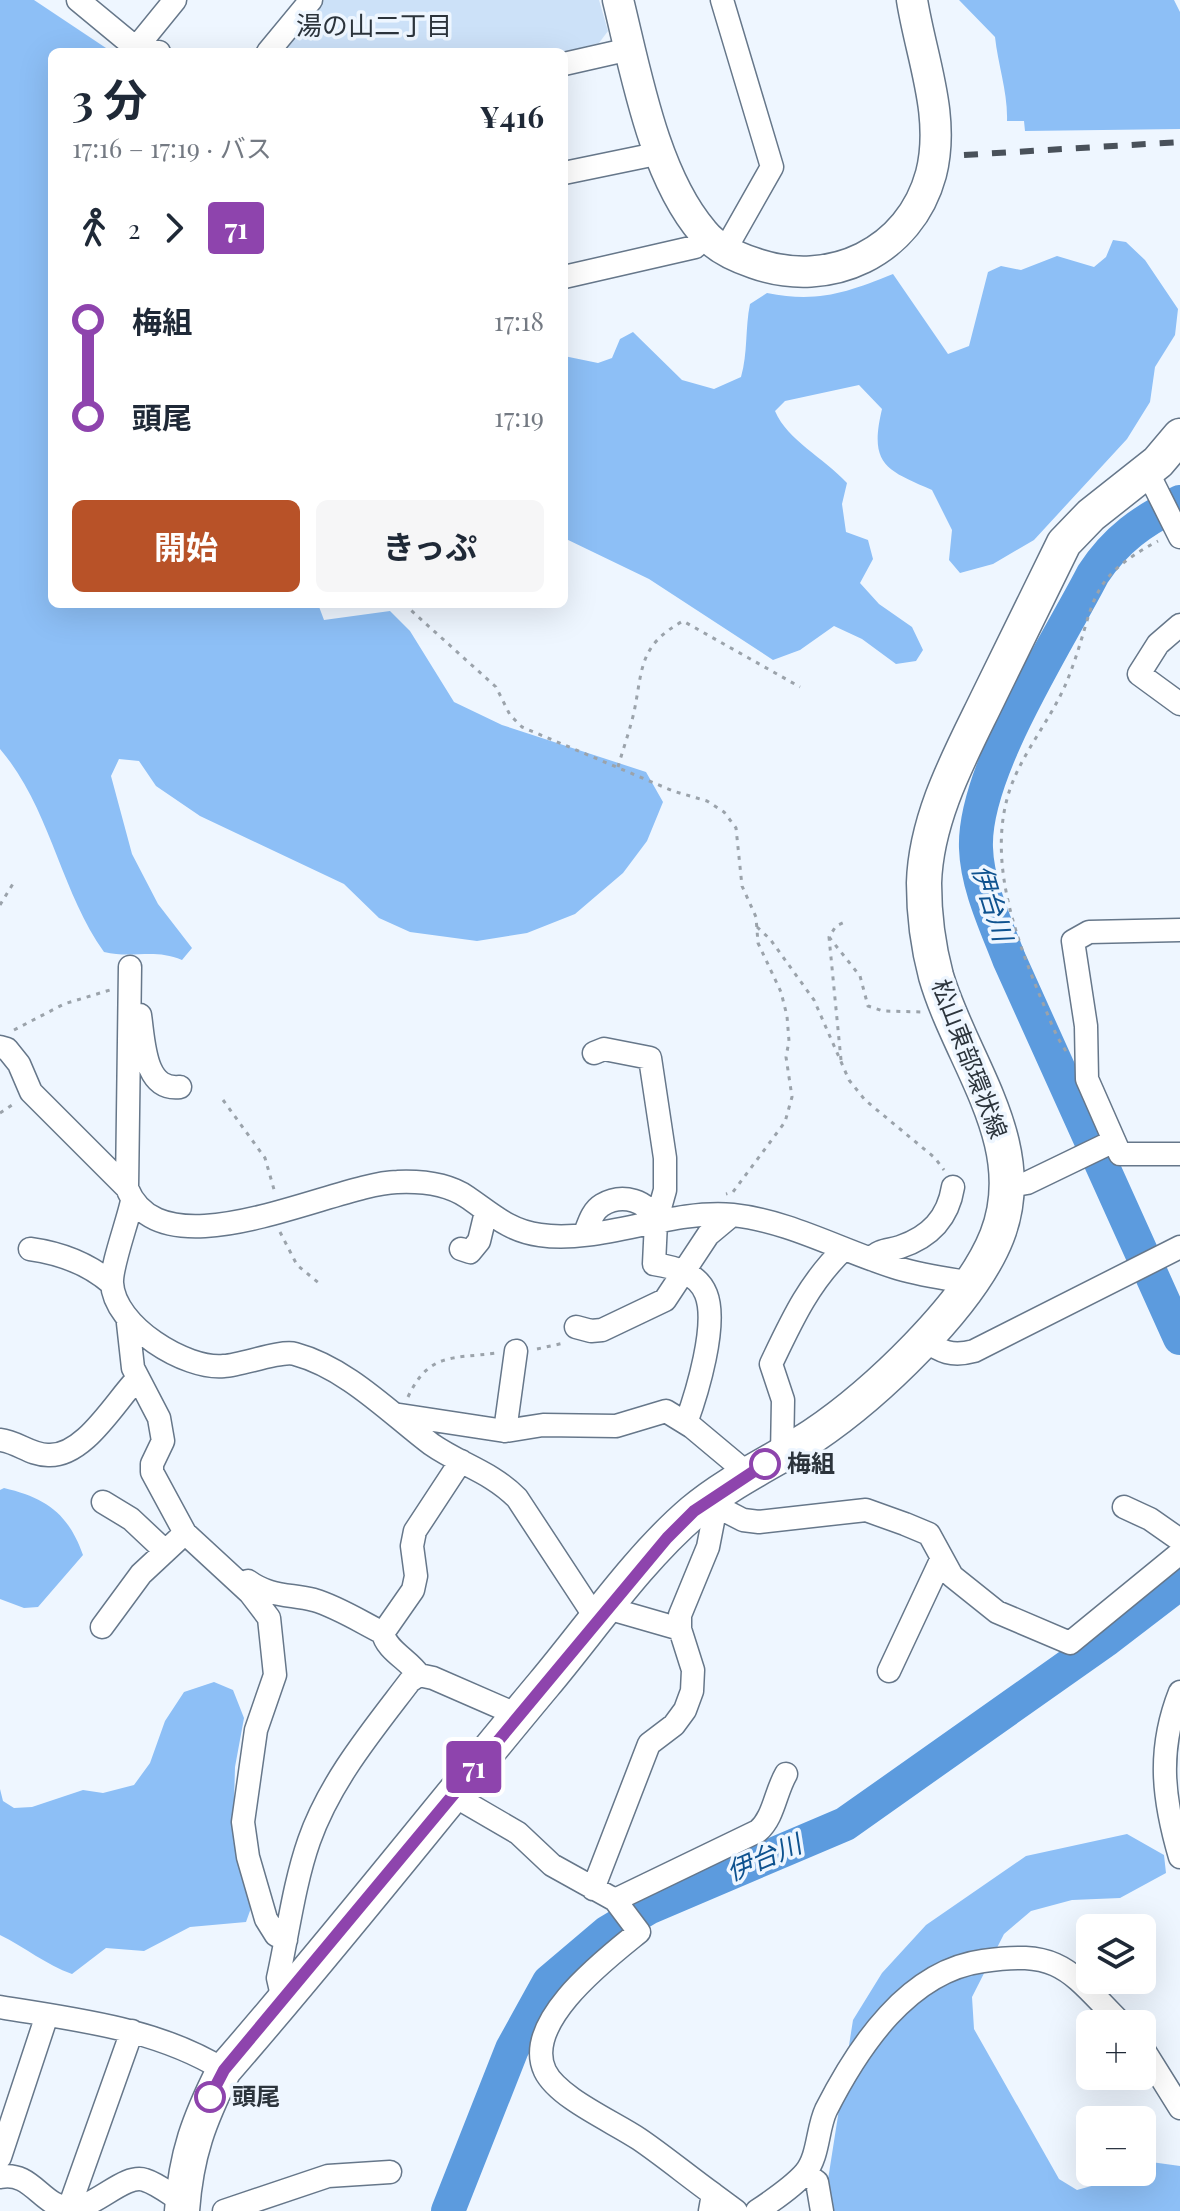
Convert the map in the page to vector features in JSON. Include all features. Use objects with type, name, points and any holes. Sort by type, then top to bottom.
[{"type":"main road","name":"松山東部環状線","points":[[182,2206],[186,2162],[197,2125],[224,2070],[602,1614],[667,1538],[747,1473],[782,1455],[862,1400],[971,1283],[997,1237],[1009,1186],[1000,1134],[937,978],[925,911],[926,866],[934,821],[955,766],[1064,543],[1091,515],[1153,483],[1180,436]]},
{"type":"street","points":[[78,0],[136,48],[175,0]]},
{"type":"street","points":[[271,48],[311,0]]},
{"type":"street","points":[[618,0],[661,153],[676,191],[715,243],[772,269],[803,273],[831,270],[864,258],[892,242],[911,219],[928,184],[937,140],[934,107],[912,0]]},
{"type":"street","points":[[568,276],[715,243],[772,167],[722,0]]},
{"type":"street","points":[[568,63],[630,49]]},
{"type":"street","points":[[568,172],[661,153]]},
{"type":"street","points":[[1153,483],[1177,531]]},
{"type":"street","points":[[1180,625],[1158,644],[1139,674],[1180,704]]},
{"type":"street","points":[[1180,930],[1089,932],[1073,941],[1086,1026],[1084,1065],[1111,1142],[1120,1154],[1180,1154]]},
{"type":"street","points":[[130,975],[136,990],[151,1073],[157,1083],[166,1088],[180,1087]]},
{"type":"street","points":[[130,975],[130,1194],[112,1284],[128,1323],[129,1346],[137,1379],[159,1418],[163,1441],[152,1464],[152,1472],[185,1533],[263,1606],[273,1634],[275,1675],[256,1730],[243,1822],[248,1857],[266,1919],[276,1935],[286,1940]]},
{"type":"street","points":[[5,1040],[31,1092],[130,1194],[165,1220],[197,1226],[296,1209],[370,1185],[407,1182],[442,1186],[465,1195],[486,1212],[522,1232],[545,1236],[585,1233],[695,1215],[732,1215],[770,1223],[897,1268],[971,1283]]},
{"type":"street","points":[[594,1053],[604,1049],[650,1058],[665,1158],[665,1190],[656,1222],[654,1264],[684,1272],[698,1281],[706,1294],[708,1307],[704,1372],[686,1423]]},
{"type":"street","points":[[1009,1186],[1027,1183],[1111,1142]]},
{"type":"street","points":[[871,1259],[879,1251],[909,1244],[933,1229],[947,1213],[953,1187]]},
{"type":"street","points":[[461,1249],[470,1252],[479,1241],[486,1212]]},
{"type":"street","points":[[584,1329],[665,1300],[708,1235],[732,1215]]},
{"type":"street","points":[[922,1339],[941,1352],[957,1356],[974,1351],[1180,1247]]},
{"type":"street","points":[[30,1249],[49,1251],[81,1264],[112,1284]]},
{"type":"street","points":[[782,1455],[783,1400],[771,1364],[800,1303],[826,1266],[844,1249]]},
{"type":"street","points":[[128,1323],[185,1361],[202,1367],[252,1362],[292,1352],[319,1363],[399,1415],[430,1443],[500,1481],[517,1498],[602,1614],[680,1629]]},
{"type":"street","points":[[505,1431],[516,1351]]},
{"type":"street","points":[[0,1440],[13,1441],[33,1453],[62,1454],[81,1442],[137,1379]]},
{"type":"street","points":[[399,1415],[505,1431],[543,1425],[616,1426],[666,1411],[686,1423],[747,1473]]},
{"type":"street","points":[[461,1461],[415,1531],[412,1546],[416,1576],[413,1590],[383,1633],[385,1642],[411,1663],[419,1675],[518,1715]]},
{"type":"street","points":[[103,1502],[131,1519],[165,1551]]},
{"type":"street","points":[[593,1889],[649,1744],[674,1725],[685,1710],[692,1691],[693,1670],[680,1629],[680,1615],[708,1547],[713,1503],[743,1520],[759,1522],[866,1510],[929,1534],[952,1576],[997,1612],[1070,1643],[1180,1553]]},
{"type":"street","points":[[1124,1507],[1150,1519],[1180,1540]]},
{"type":"street","points":[[102,1627],[141,1574],[185,1533]]},
{"type":"street","points":[[889,1671],[942,1558]]},
{"type":"street","points":[[230,1574],[239,1574],[272,1595],[324,1604],[383,1633]]},
{"type":"street","points":[[283,2000],[278,1978],[309,1841],[331,1794],[355,1755],[410,1681],[419,1675]]},
{"type":"street","points":[[1180,1692],[1165,1742],[1162,1769],[1180,1857]]},
{"type":"street","points":[[618,1904],[758,1831],[769,1821],[775,1793],[786,1774]]},
{"type":"street","points":[[451,1794],[518,1833],[552,1865],[618,1904],[639,1932],[576,1984],[544,2037],[542,2055],[545,2071],[559,2089],[639,2139],[711,2202],[736,2211]]},
{"type":"street","points":[[757,2211],[805,2173],[825,2112],[869,2038],[926,1982],[945,1969],[1034,1956],[1060,1965],[1107,2010]]},
{"type":"street","points":[[0,2007],[132,2031],[190,2049],[224,2070]]},
{"type":"street","points":[[0,2157],[47,2015]]},
{"type":"street","points":[[69,2208],[132,2031]]},
{"type":"street","points":[[1156,2069],[1180,2108]]},
{"type":"street","points":[[224,2211],[328,2176],[390,2172]]},
{"type":"street","points":[[805,2173],[817,2182],[822,2211]]},
{"type":"street","points":[[0,2177],[21,2177],[53,2202],[69,2208],[91,2204],[133,2179],[144,2180],[182,2206]]},
{"type":"path","points":[[1084,1065],[1070,1056],[1059,1041],[1020,948],[1008,902],[1003,857],[1004,818],[1021,764],[1068,678],[1094,597],[1105,576],[1122,561],[1177,531]]},
{"type":"path","points":[[408,608],[496,687],[510,715],[522,727],[673,791],[707,801],[724,812],[736,828],[742,886],[757,927],[758,943],[781,992],[787,1016],[789,1041],[786,1057],[792,1097],[785,1122],[774,1139],[733,1192],[719,1195]]},
{"type":"path","points":[[618,767],[634,710],[638,673],[652,648],[668,629],[683,621],[800,687]]},
{"type":"path","points":[[0,905],[14,882]]},
{"type":"path","points":[[841,1066],[829,937],[836,926],[847,921]]},
{"type":"path","points":[[757,927],[770,939],[814,1000],[841,1066],[865,1100],[935,1158],[953,1187]]},
{"type":"path","points":[[829,937],[860,976],[868,1006],[874,1010],[950,1013]]},
{"type":"path","points":[[5,1040],[56,1008],[130,975]]},
{"type":"path","points":[[399,1415],[426,1367],[441,1361],[554,1347],[584,1329]]},
{"type":"shaded area","points":[[0,0],[34,0],[106,48],[48,48],[48,608],[320,608],[324,620],[390,611],[410,631],[454,702],[502,725],[646,772],[663,802],[647,841],[623,873],[575,914],[527,933],[477,941],[410,932],[379,918],[344,884],[200,816],[156,786],[139,761],[119,759],[111,776],[132,854],[158,904],[192,948],[182,960],[172,956],[104,952],[76,902],[31,796],[0,749]]},
{"type":"shaded area","points":[[324,0],[599,0],[608,31],[599,43],[568,51],[568,48],[287,48]]},
{"type":"shaded area","points":[[959,0],[1174,0],[1180,12],[1180,129],[1025,131],[1024,121],[1007,121],[995,37]]},
{"type":"shaded area","points":[[1113,240],[1126,242],[1145,260],[1178,309],[1175,335],[1155,367],[1150,402],[1127,439],[1034,540],[993,564],[960,573],[949,560],[952,530],[932,490],[903,477],[884,463],[878,442],[882,409],[859,385],[785,401],[775,411],[797,440],[847,483],[842,504],[846,532],[868,540],[873,559],[860,583],[879,604],[912,627],[923,650],[916,661],[896,664],[862,639],[834,626],[800,650],[773,660],[649,579],[568,540],[568,357],[598,363],[612,358],[620,339],[633,332],[682,380],[714,389],[741,377],[750,304],[767,293],[801,297],[831,294],[893,274],[948,354],[969,346],[988,272],[1001,266],[1021,270],[1057,256],[1094,267],[1106,257]]},
{"type":"shaded area","points":[[4,1488],[32,1497],[54,1510],[70,1528],[83,1555],[38,1607],[24,1608],[0,1599],[0,1490]]},
{"type":"shaded area","points":[[214,1682],[233,1690],[244,1718],[235,1767],[233,1839],[251,1908],[246,1922],[190,1927],[144,1951],[106,1948],[72,1974],[0,1935],[0,1789],[3,1801],[14,1808],[32,1807],[83,1790],[103,1793],[134,1785],[150,1763],[165,1721],[184,1692]]},
{"type":"shaded area","points":[[1127,1834],[1164,1855],[1166,1873],[1120,1898],[1072,1900],[1031,1911],[1004,1934],[972,1997],[974,2029],[1059,2179],[1077,2190],[1091,2186],[1156,2186],[1156,2163],[1180,2166],[1180,2211],[826,2211],[827,2186],[853,2020],[882,1973],[926,1925],[1026,1856]]},
{"type":"waterway","name":"伊台川","points":[[1180,502],[1131,532],[1093,574],[1002,746],[979,817],[976,848],[983,890],[1009,959],[1180,1338]]},
{"type":"waterway","name":"伊台川","points":[[448,2211],[512,2049],[549,1982],[608,1932],[650,1907],[845,1824],[1107,1639],[1180,1583]]},
{"type":"railway","points":[[964,155],[1180,142]]},
{"type":"bus line","name":"71","points":[[210,2097],[224,2070],[667,1538],[694,1511],[747,1473],[765,1464]]},
{"type":"place","name":"梅組","points":[[765,1464]]},
{"type":"place","name":"頭尾","points":[[210,2097]]},
{"type":"district","name":"湯の山二丁目","points":[[374,26]]}]
